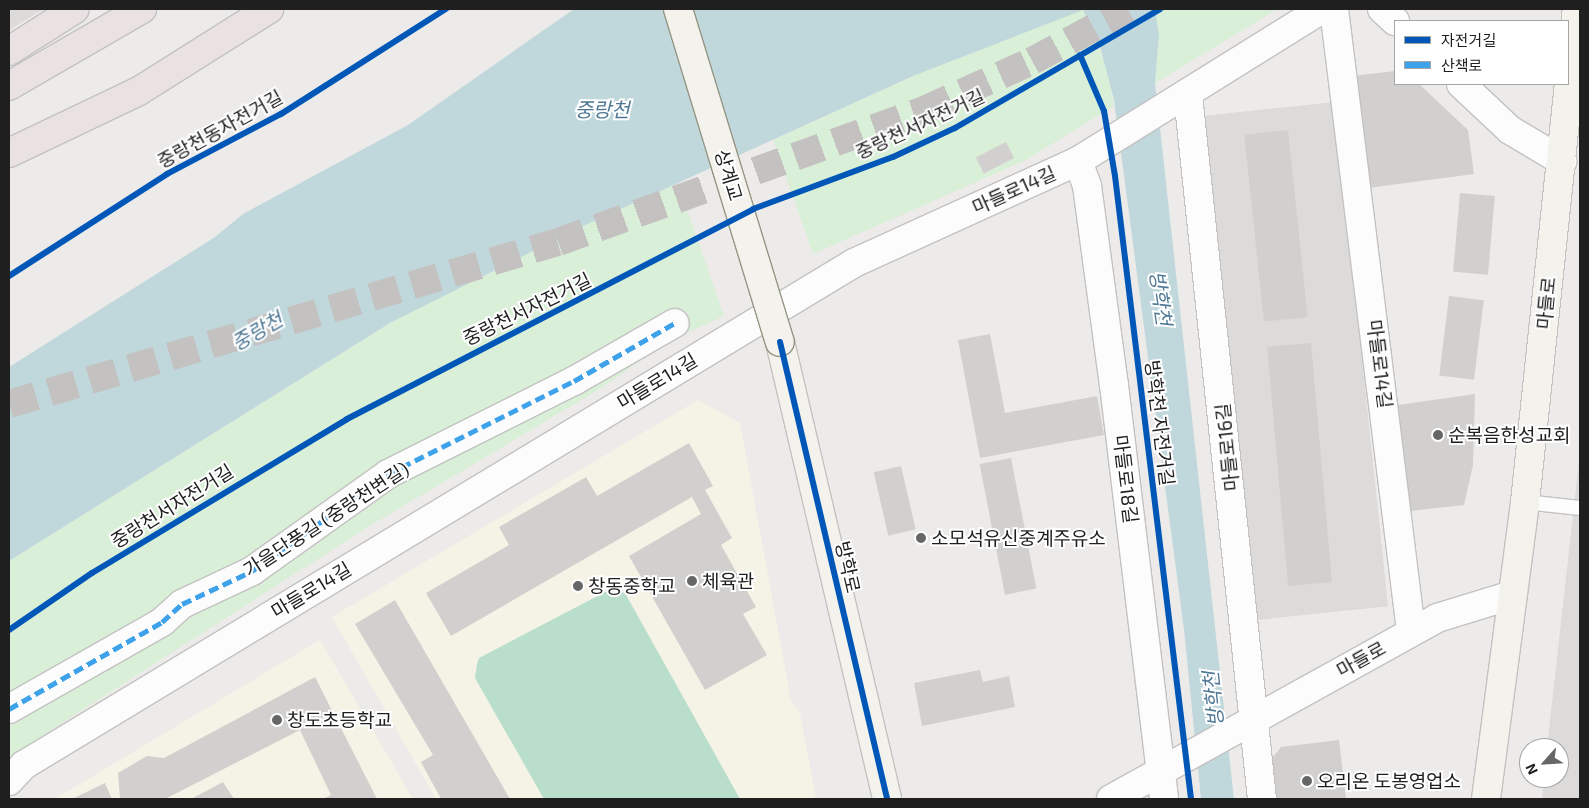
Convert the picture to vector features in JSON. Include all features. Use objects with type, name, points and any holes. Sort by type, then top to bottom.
[{"type":"highway","points":[[9,51],[75,9]]},
{"type":"highway","points":[[9,86],[142,9]]},
{"type":"highway","points":[[9,153],[139,91],[269,9]]},
{"type":"main road","name":"상계교","points":[[678,9],[780,342]]},
{"type":"main road","name":"마들로","points":[[1486,799],[1509,596],[1525,502],[1571,164],[1577,9]]},
{"type":"main road","name":"방학로","points":[[780,342],[887,799]]},
{"type":"street","name":"마들로14길","points":[[9,781],[24,764],[854,262],[1078,160],[1182,98],[1322,9]]},
{"type":"street","name":"마들로14길","points":[[1334,9],[1411,631]]},
{"type":"street","points":[[1382,9],[1394,20]]},
{"type":"street","points":[[1462,85],[1510,130],[1571,164]]},
{"type":"street","name":"마들로16길","points":[[1182,98],[1250,720],[1262,799]]},
{"type":"street","name":"마들로18길","points":[[1078,160],[1087,186],[1169,764],[1164,799]]},
{"type":"street","name":"가을단풍길 (중랑천변길)","points":[[9,709],[162,622],[182,604],[252,571],[388,474],[574,381],[675,323]]},
{"type":"street","name":"마들로","points":[[1169,764],[1411,631],[1463,608],[1509,596]]},
{"type":"street","points":[[1111,799],[1169,764]]},
{"type":"lane","points":[[1525,502],[1580,508]]},
{"type":"shaded area","points":[[9,9],[44,9],[9,30]]},
{"type":"shaded area","points":[[1335,102],[1388,606],[1258,620],[1205,116]]},
{"type":"shaded area","name":"창동중학교","points":[[698,400],[740,423],[791,701],[800,713],[816,799],[436,799],[332,617]]},
{"type":"shaded area","points":[[1580,452],[1580,799],[1542,799],[1543,788],[1569,788],[1569,738],[1548,738]]},
{"type":"shaded area","name":"창도초등학교","points":[[320,640],[413,799],[55,799]]},
{"type":"green space","points":[[1083,9],[1106,65],[1114,106],[1026,160],[813,254],[773,140],[913,76]]},
{"type":"green space","points":[[1155,9],[1278,9],[1155,83],[1159,35]]},
{"type":"green space","points":[[678,183],[724,316],[673,339],[598,390],[368,527],[9,757],[9,561],[390,323],[579,228]]},
{"type":"green space","points":[[611,589],[625,593],[740,799],[544,799],[475,678],[477,664],[479,658]]},
{"type":"water","name":"중랑천","points":[[574,9],[1155,9],[1159,35],[1155,83],[1234,799],[1201,799],[1184,630],[1114,100],[1101,50],[1083,10],[913,76],[579,228],[390,323],[9,561],[9,367],[215,237],[243,214],[408,125]]},
{"type":"building","points":[[1394,71],[1394,85],[1420,85],[1468,130],[1474,174],[1368,188],[1353,76]]},
{"type":"building","points":[[1288,130],[1308,317],[1264,322],[1244,135]]},
{"type":"building","points":[[1006,142],[1014,158],[984,173],[976,157]]},
{"type":"building","points":[[1460,193],[1495,196],[1488,275],[1453,272]]},
{"type":"building","points":[[1449,296],[1484,300],[1474,380],[1439,375]]},
{"type":"building","points":[[990,334],[1005,413],[1097,396],[1104,435],[980,458],[958,340]]},
{"type":"building","points":[[1311,343],[1332,582],[1288,586],[1267,347]]},
{"type":"building","name":"순복음한성교회","points":[[1475,394],[1473,465],[1464,505],[1410,511],[1398,405]]},
{"type":"building","points":[[689,443],[713,486],[705,490],[732,538],[721,545],[756,607],[743,614],[767,655],[705,690],[629,556],[701,514],[692,497],[451,636],[426,593],[509,545],[499,527],[586,477],[597,496]]},
{"type":"building","points":[[1011,458],[1036,589],[1005,595],[980,464]]},
{"type":"building","points":[[901,466],[916,529],[888,536],[874,472]]},
{"type":"building","points":[[395,600],[510,799],[441,799],[421,762],[433,755],[355,624]]},
{"type":"building","points":[[980,670],[983,682],[1009,676],[1015,707],[922,726],[914,683]]},
{"type":"building","points":[[315,677],[377,799],[323,799],[331,795],[300,730],[165,799],[120,799],[118,773],[147,756],[164,758]]},
{"type":"building","name":"오리온 도봉영업소","points":[[1339,740],[1346,799],[1273,799],[1269,762],[1281,747]]},
{"type":"building","points":[[223,782],[234,799],[191,799]]},
{"type":"building","points":[[105,783],[112,799],[72,799]]},
{"type":"tunnel","points":[[9,404],[558,242],[924,110],[1032,61],[1128,9]]},
{"type":"marked path","points":[[9,709],[162,622],[182,604],[252,571],[388,474],[574,381],[675,323]]},
{"type":"cycle path","name":"중랑천동자전거길","points":[[9,276],[167,174],[281,114],[446,9]]},
{"type":"cycle path","name":"중랑천서자전거길","points":[[9,630],[92,573],[347,419],[753,209],[893,157],[955,128],[1160,9]]},
{"type":"cycle path","name":"방학천 자전거길","points":[[1080,55],[1104,111],[1115,176],[1191,799]]},
{"type":"cycle path","points":[[780,342],[887,799]]},
{"type":"place","name":"순복음한성교회","points":[[1438,435]]},
{"type":"place","name":"소모석유신중계주유소","points":[[921,538]]},
{"type":"place","name":"체육관","points":[[692,581]]},
{"type":"place","name":"창동중학교","points":[[578,586]]},
{"type":"place","name":"창도초등학교","points":[[277,720]]},
{"type":"place","name":"오리온 도봉영업소","points":[[1307,781]]},
{"type":"water label","name":"방학천","points":[[1161,298]]},
{"type":"water label","name":"방학천","points":[[1213,699]]}]
